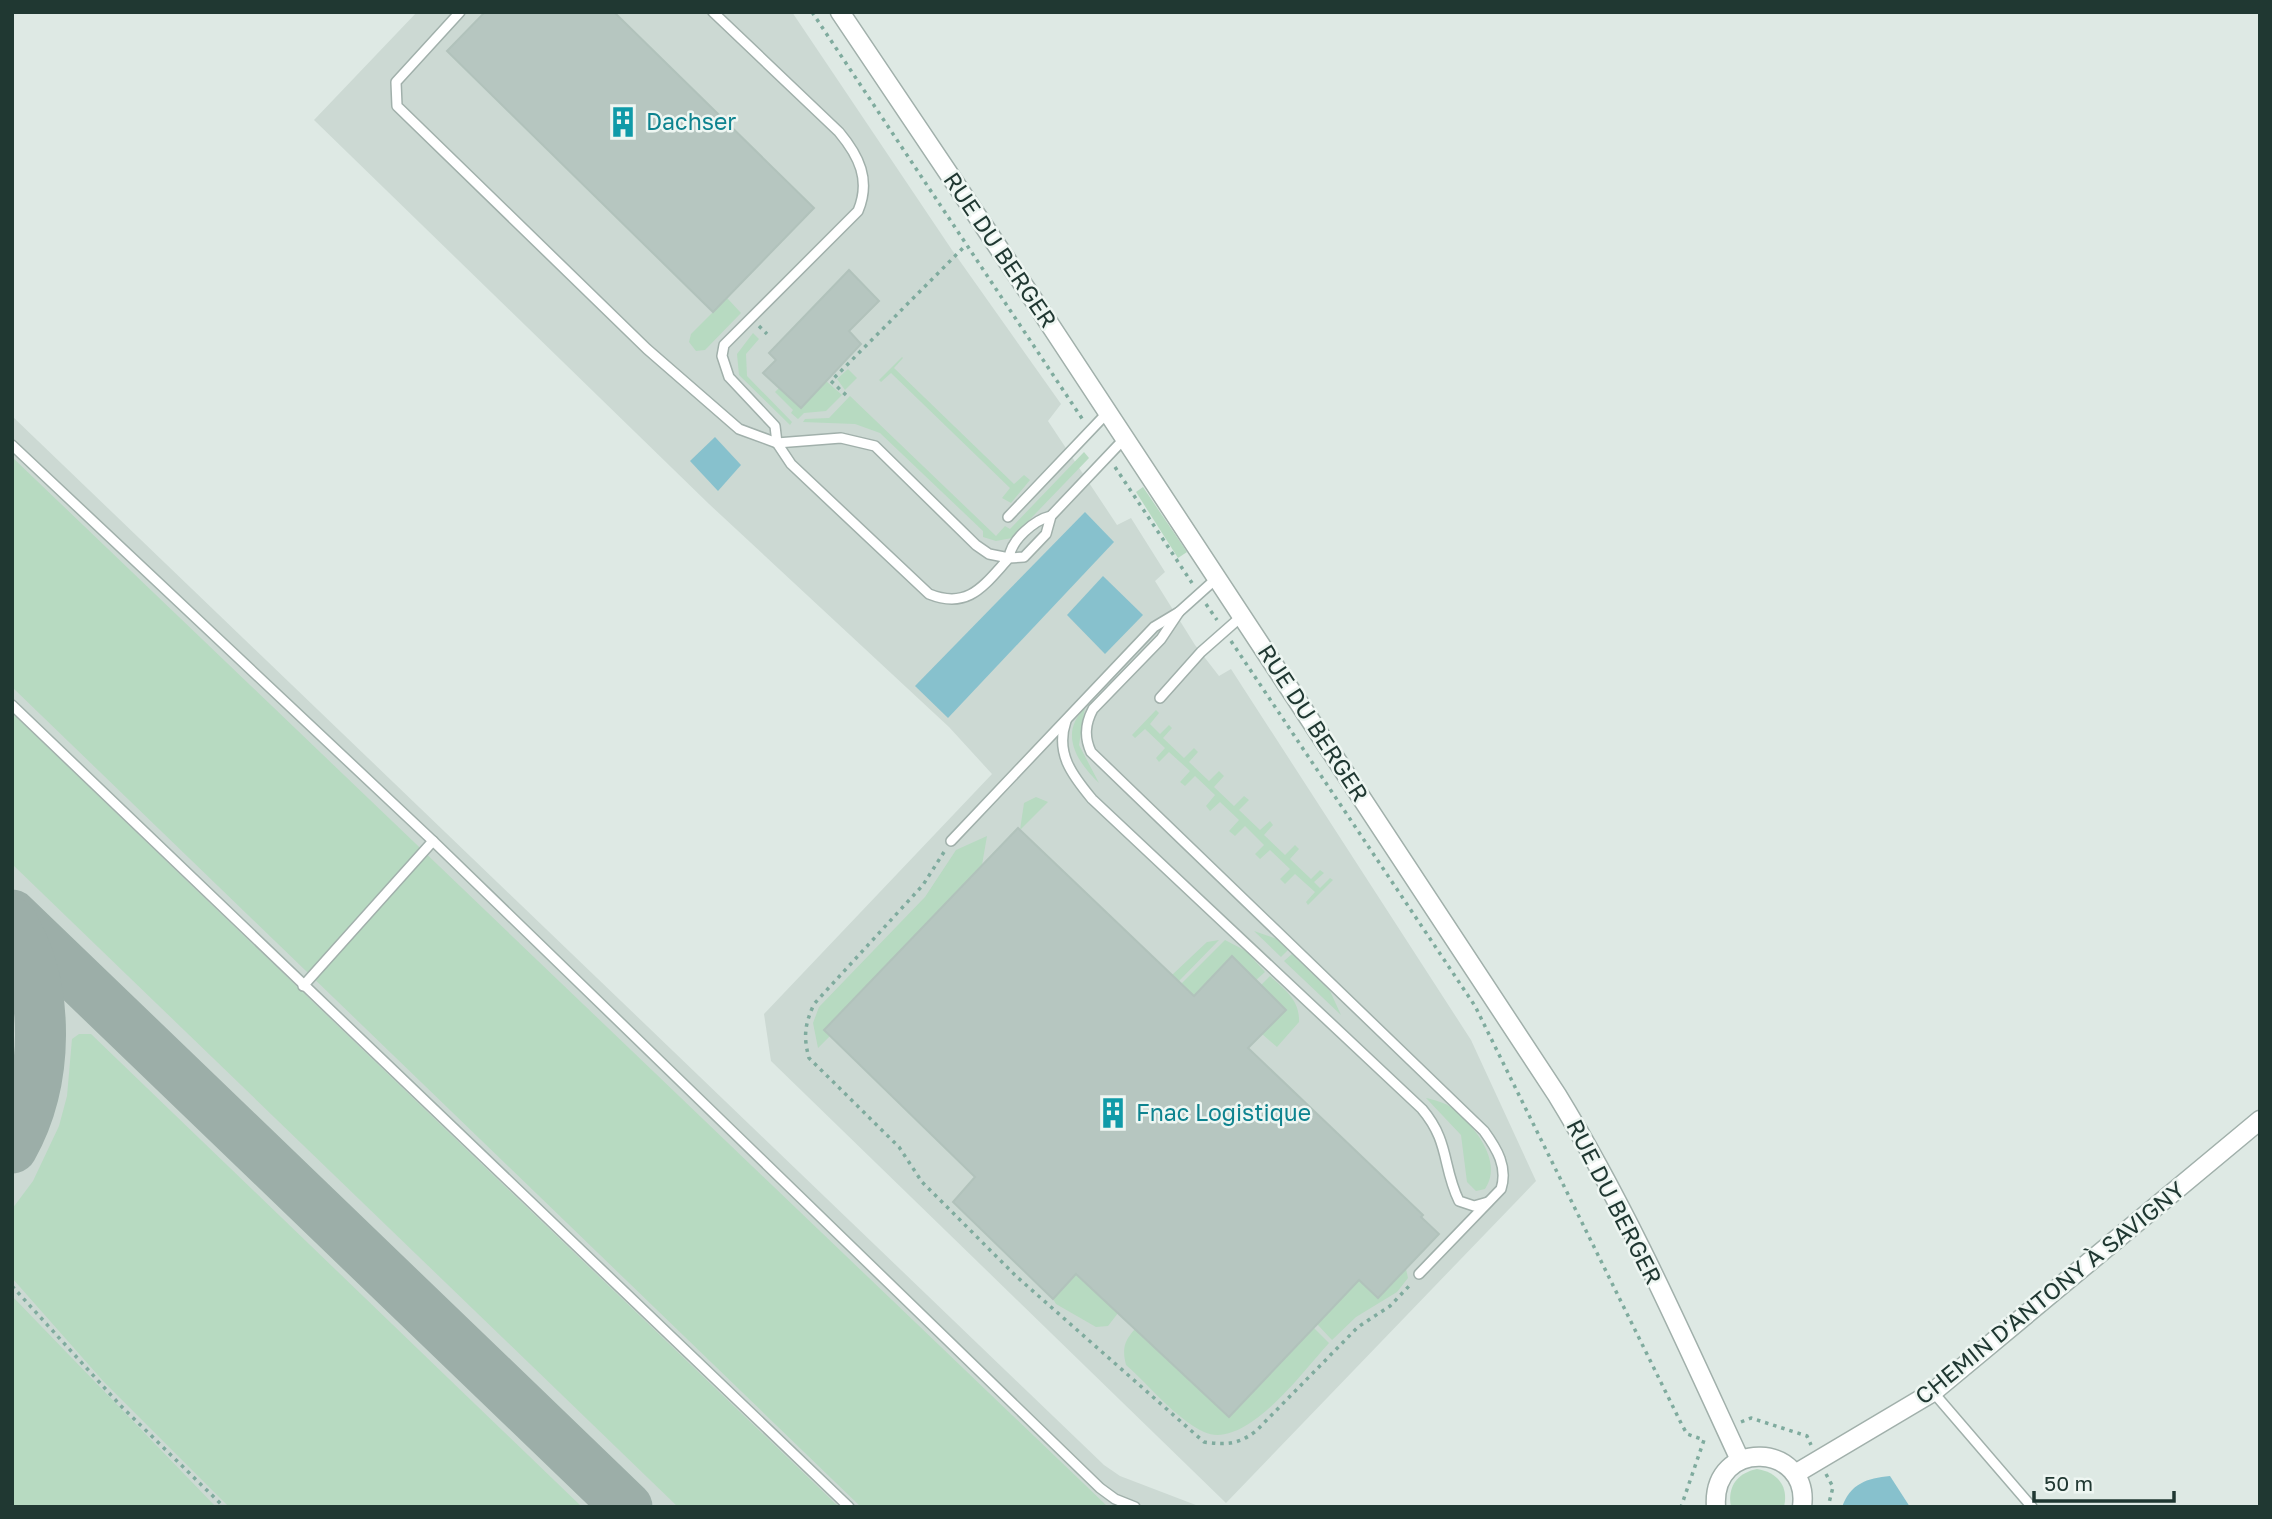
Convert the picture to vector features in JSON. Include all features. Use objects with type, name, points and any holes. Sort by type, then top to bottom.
[{"type":"street","name":"RUE DU BERGER","points":[[839,12],[1218,577],[1583,1137],[1740,1460]]},
{"type":"street","name":"CHEMIN D'ANTONY À SAVIGNY","points":[[1795,1474],[1933,1392],[2260,1120]]},
{"type":"street","points":[[1716,1507],[1715,1496],[1723,1474],[1740,1460],[1762,1455],[1774,1458],[1795,1474],[1802,1491],[1802,1507]]},
{"type":"lane","points":[[460,12],[396,82],[397,106],[648,349],[739,429],[777,443],[841,438],[875,446],[976,545],[989,554],[1009,558],[1024,557],[1046,534],[1051,516],[1125,439]]},
{"type":"lane","points":[[713,12],[852,147],[863,172],[865,189],[858,211],[724,345],[722,356],[729,377],[775,426],[777,443],[791,464],[929,594],[943,600],[977,593],[1009,558],[1010,548],[1040,518],[1051,516]]},
{"type":"lane","points":[[1008,517],[1108,412]]},
{"type":"lane","points":[[12,445],[433,841],[1100,1488],[1115,1499],[1135,1507]]},
{"type":"lane","points":[[1218,577],[1198,592],[1179,612],[1161,639],[1093,709],[1086,728],[1086,741],[1091,752],[1484,1131],[1494,1145],[1504,1172],[1501,1189],[1419,1275]]},
{"type":"lane","points":[[951,841],[1154,627],[1179,612]]},
{"type":"lane","points":[[1160,698],[1201,652],[1242,615]]},
{"type":"lane","points":[[12,705],[849,1507]]},
{"type":"lane","points":[[1066,721],[1061,741],[1067,765],[1092,799],[1422,1109],[1435,1124],[1445,1147],[1453,1188],[1459,1201],[1474,1206],[1493,1200]]},
{"type":"lane","points":[[303,986],[433,841]]},
{"type":"lane","points":[[1933,1392],[2032,1507]]},
{"type":"path","points":[[813,12],[1071,402]]},
{"type":"path","points":[[846,395],[831,381],[966,245]]},
{"type":"path","points":[[1133,493],[1475,1006],[1682,1425],[1687,1434],[1704,1440],[1681,1507]]},
{"type":"path","points":[[951,841],[923,885],[814,1004],[804,1026],[805,1042],[809,1058],[899,1147],[922,1182],[1017,1277],[1204,1442],[1225,1445],[1242,1442],[1256,1431],[1358,1327],[1391,1306],[1419,1275]]},
{"type":"path","points":[[12,1286],[121,1406],[224,1507]]},
{"type":"shaded area","points":[[417,12],[792,12],[952,250],[1061,404],[1048,421],[1117,525],[1131,518],[1165,572],[1155,581],[1195,645],[1219,676],[1231,669],[1471,1040],[1536,1181],[1226,1503],[771,1061],[764,1014],[992,774],[949,727],[709,504],[314,120]]},
{"type":"shaded area","points":[[12,416],[1104,1465],[1120,1476],[1201,1507],[12,1507]]},
{"type":"green space","points":[[727,298],[741,313],[705,350],[696,351],[689,342],[691,334]]},
{"type":"green space","points":[[753,333],[759,339],[746,354],[747,376],[792,422],[790,425],[739,375],[737,354]]},
{"type":"green space","points":[[902,357],[894,368],[1014,484],[1024,475],[1030,480],[1011,503],[1002,498],[1010,488],[891,373],[881,382],[879,380]]},
{"type":"green space","points":[[848,369],[857,378],[845,390],[837,379]]},
{"type":"green space","points":[[826,381],[842,395],[826,411],[804,413],[798,419],[775,392],[779,388],[801,407]]},
{"type":"green space","points":[[850,396],[996,536],[1005,526],[1010,529],[1084,452],[1089,458],[1012,538],[996,541],[983,537],[983,531],[880,433],[855,424],[803,422],[805,419],[829,418]]},
{"type":"green space","points":[[12,457],[1111,1507],[861,1507],[12,687]]},
{"type":"green space","points":[[1143,487],[1187,552],[1178,558],[1136,492]]},
{"type":"green space","points":[[1085,708],[1079,745],[1099,783],[1078,757],[1072,738],[1077,718]]},
{"type":"green space","points":[[1156,710],[1159,713],[1150,724],[1160,734],[1169,725],[1172,728],[1163,738],[1184,758],[1194,748],[1198,752],[1189,762],[1209,781],[1219,771],[1224,776],[1214,787],[1234,806],[1244,796],[1249,800],[1239,810],[1260,830],[1270,821],[1273,825],[1264,835],[1285,855],[1295,845],[1299,849],[1290,859],[1311,879],[1320,870],[1324,873],[1314,882],[1320,888],[1330,878],[1333,880],[1308,905],[1306,902],[1315,892],[1295,874],[1285,884],[1280,879],[1290,869],[1270,850],[1260,859],[1255,854],[1264,845],[1245,826],[1235,836],[1229,831],[1239,820],[1220,802],[1210,811],[1206,806],[1215,795],[1195,776],[1185,786],[1180,782],[1190,771],[1169,752],[1159,762],[1156,758],[1165,748],[1145,729],[1135,738],[1132,735]]},
{"type":"green space","points":[[12,713],[839,1507],[678,1507],[12,864]]},
{"type":"green space","points":[[1036,797],[1048,802],[1020,830],[1024,803]]},
{"type":"green space","points":[[987,836],[982,865],[824,1030],[830,1036],[818,1048],[813,1023],[819,1007],[925,897],[956,850]]},
{"type":"green space","points":[[1254,931],[1277,939],[1288,950],[1281,957]]},
{"type":"green space","points":[[1219,940],[1179,981],[1172,975],[1207,942]]},
{"type":"green space","points":[[1225,940],[1246,951],[1265,972],[1256,980],[1232,957],[1194,996],[1181,984]]},
{"type":"green space","points":[[1292,954],[1330,991],[1341,1015],[1284,961]]},
{"type":"green space","points":[[1270,976],[1294,1001],[1299,1014],[1299,1022],[1277,1047],[1262,1034],[1286,1010],[1261,985]]},
{"type":"green space","points":[[79,1034],[91,1034],[582,1507],[229,1507],[104,1382],[12,1278],[12,1209],[33,1181],[59,1126],[67,1096],[72,1039]]},
{"type":"green space","points":[[1426,1098],[1450,1106],[1477,1134],[1489,1156],[1491,1167],[1485,1189],[1476,1191],[1467,1182],[1461,1135]]},
{"type":"green space","points":[[1406,1269],[1408,1278],[1397,1292],[1356,1317],[1332,1340],[1317,1324],[1359,1280]]},
{"type":"green space","points":[[1076,1274],[1118,1313],[1108,1326],[1096,1327],[1056,1304],[1053,1299]]},
{"type":"green space","points":[[12,1296],[216,1507],[12,1507]]},
{"type":"green space","points":[[1314,1328],[1329,1343],[1289,1388],[1255,1420],[1238,1430],[1220,1435],[1204,1432],[1183,1419],[1126,1365],[1125,1346],[1135,1329],[1229,1417]]},
{"type":"green space","points":[[1757,1469],[1770,1473],[1780,1481],[1785,1493],[1784,1507],[1731,1507],[1731,1493],[1735,1482],[1744,1474]]},
{"type":"water","points":[[715,437],[741,465],[718,491],[690,461]]},
{"type":"water","points":[[1085,512],[1114,542],[948,718],[915,686]]},
{"type":"water","points":[[1103,576],[1143,615],[1105,654],[1067,615]]},
{"type":"water","points":[[1890,1476],[1910,1507],[1842,1507],[1845,1499],[1860,1484],[1874,1478]]},
{"type":"building","name":"Dachser","points":[[485,12],[614,12],[814,208],[713,312],[447,51]]},
{"type":"building","points":[[849,270],[879,301],[849,331],[861,344],[801,408],[763,373],[776,360],[769,353]]},
{"type":"building","name":"Fnac Logistique","points":[[1018,828],[1194,996],[1232,956],[1286,1010],[1248,1048],[1423,1215],[1421,1217],[1439,1234],[1378,1298],[1359,1280],[1229,1417],[1076,1274],[1053,1299],[953,1202],[975,1177],[824,1030]]},
{"type":"taxiway","points":[[12,915],[627,1507]]},
{"type":"taxiway","points":[[12,923],[25,949],[34,977],[40,1036],[39,1065],[33,1094],[12,1148]]},
{"type":"place","name":"Dachser","points":[[623,122]]},
{"type":"place","name":"Fnac Logistique","points":[[1113,1113]]}]
